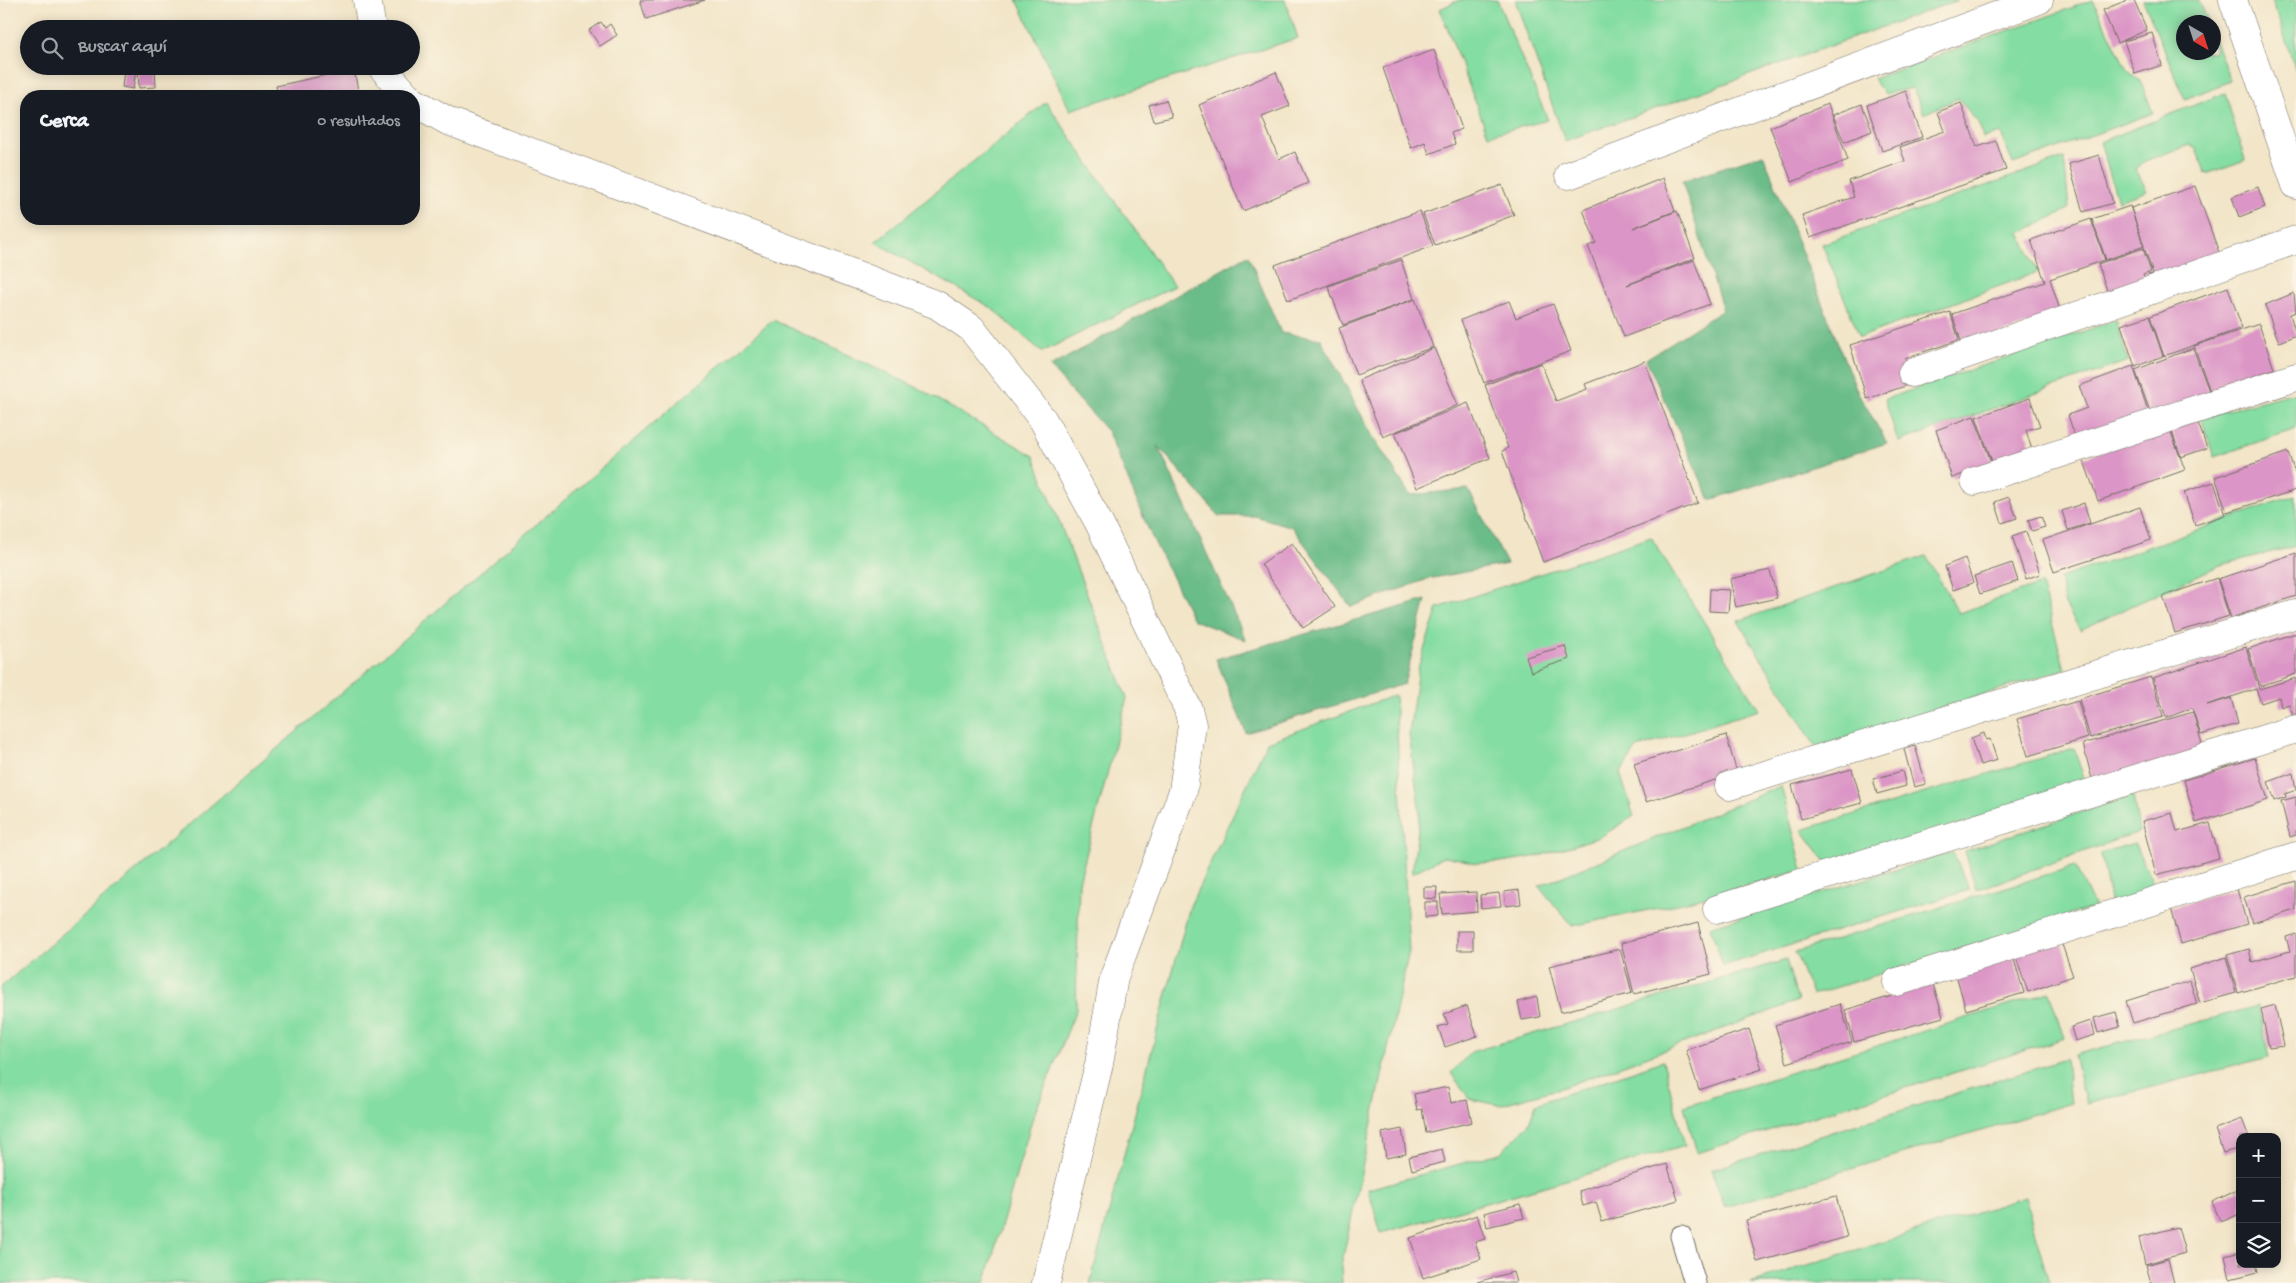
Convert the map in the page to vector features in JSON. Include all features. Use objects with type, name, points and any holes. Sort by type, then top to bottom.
[{"type":"street","points":[[367,0],[370,20]]},
{"type":"street","points":[[1569,175],[2039,0]]},
{"type":"street","points":[[2233,0],[2296,186]]},
{"type":"street","points":[[389,75],[403,90]]},
{"type":"street","points":[[420,105],[448,120],[937,305],[970,328],[1043,420],[1099,523],[1188,709],[1192,725],[1182,791],[1114,977],[1099,1064],[1046,1283]]},
{"type":"street","points":[[1912,373],[2296,240]]},
{"type":"street","points":[[1975,481],[2296,377]]},
{"type":"street","points":[[1729,786],[2296,614]]},
{"type":"street","points":[[1717,909],[2296,729]]},
{"type":"street","points":[[1897,982],[2296,856]]},
{"type":"lane","points":[[1681,1236],[1695,1283]]},
{"type":"green space","points":[[1017,0],[1285,0],[1298,38],[1070,110]]},
{"type":"green space","points":[[1459,0],[1497,0],[1548,120],[1488,135],[1440,9]]},
{"type":"green space","points":[[1515,0],[1958,0],[1565,141]]},
{"type":"green space","points":[[2093,0],[2127,70],[2141,82],[2153,113],[2013,164],[2001,133],[1983,138],[1980,125],[1958,98],[1924,114],[1913,88],[1885,94],[1873,79]]},
{"type":"green space","points":[[2143,0],[2199,0],[2205,15],[2176,15],[2176,60],[2221,60],[2221,56],[2230,81],[2185,99]]},
{"type":"green space","points":[[2272,0],[2296,0],[2296,71]]},
{"type":"green space","points":[[2225,93],[2245,160],[2206,174],[2196,149],[2189,145],[2145,161],[2136,169],[2147,191],[2118,201],[2100,142]]},
{"type":"green space","points":[[1046,102],[1174,286],[1042,352],[990,307],[875,242]]},
{"type":"green space","points":[[1763,154],[1856,389],[1887,443],[1710,500],[1646,359],[1723,310],[1682,181]]},
{"type":"green space","points":[[2064,158],[2069,209],[2020,233],[2038,272],[1860,337],[1822,244]]},
{"type":"green space","points":[[1248,255],[1281,333],[1321,339],[1372,435],[1410,495],[1468,489],[1507,564],[1428,579],[1351,607],[1292,527],[1255,516],[1219,516],[1158,446],[1246,640],[1193,620],[1150,533],[1108,432],[1050,367]]},
{"type":"green space","points":[[773,320],[918,388],[1034,456],[1127,698],[1079,882],[1076,1010],[1032,1120],[985,1283],[0,1283],[0,988]]},
{"type":"green space","points":[[2116,320],[2128,361],[1898,442],[1885,399]]},
{"type":"green space","points":[[2296,392],[2296,429],[2214,457],[2201,417]]},
{"type":"green space","points":[[2296,495],[2296,546],[2220,565],[2080,630],[2064,603],[2060,578]]},
{"type":"green space","points":[[1651,537],[1759,710],[1637,748],[1620,773],[1634,816],[1600,837],[1539,856],[1501,862],[1477,863],[1445,856],[1412,873],[1420,814],[1409,734],[1418,668],[1438,608]]},
{"type":"green space","points":[[1926,556],[1959,613],[2041,584],[2065,669],[1816,747],[1738,621]]},
{"type":"green space","points":[[1426,600],[1404,684],[1246,733],[1216,659]]},
{"type":"green space","points":[[1395,695],[1409,951],[1341,1266],[1342,1283],[1090,1283],[1190,906],[1267,742]]},
{"type":"green space","points":[[2074,748],[2086,784],[1829,866],[1802,830]]},
{"type":"green space","points":[[1781,786],[1803,870],[1682,903],[1572,926],[1539,886]]},
{"type":"green space","points":[[2133,795],[2139,832],[1976,890],[1965,851]]},
{"type":"green space","points":[[2134,843],[2156,889],[2111,906],[2101,853]]},
{"type":"green space","points":[[1953,852],[1969,890],[1723,966],[1710,927]]},
{"type":"green space","points":[[2075,866],[2095,907],[1812,995],[1795,952]]},
{"type":"green space","points":[[1786,960],[1798,1001],[1561,1088],[1499,1105],[1470,1099],[1451,1073],[1471,1052]]},
{"type":"green space","points":[[2049,992],[2065,1038],[1697,1153],[1684,1106]]},
{"type":"green space","points":[[2258,1006],[2269,1057],[2086,1104],[2074,1055]]},
{"type":"green space","points":[[2066,1059],[2071,1103],[1725,1207],[1711,1170]]},
{"type":"green space","points":[[1663,1061],[1685,1146],[1381,1233],[1368,1189],[1500,1153],[1528,1125],[1536,1104]]},
{"type":"green space","points":[[2025,1197],[2049,1283],[1750,1283]]},
{"type":"building","points":[[640,0],[705,0],[646,19]]},
{"type":"building","points":[[2127,0],[2134,0],[2147,30],[2117,43],[2103,10]]},
{"type":"building","points":[[601,22],[605,28],[610,24],[617,35],[600,46],[589,30]]},
{"type":"building","points":[[2152,33],[2162,65],[2135,74],[2124,41]]},
{"type":"building","points":[[1434,50],[1462,129],[1451,133],[1455,144],[1429,154],[1425,142],[1411,148],[1383,68]]},
{"type":"building","points":[[1276,72],[1290,106],[1262,117],[1279,159],[1295,152],[1308,183],[1243,211],[1199,105]]},
{"type":"building","points":[[123,75],[135,75],[133,89],[122,87]]},
{"type":"building","points":[[138,75],[155,75],[156,87],[139,88]]},
{"type":"building","points":[[326,75],[355,75],[358,90],[277,90],[276,86]]},
{"type":"building","points":[[1906,91],[1922,137],[1882,151],[1867,105]]},
{"type":"building","points":[[1166,100],[1172,117],[1154,121],[1149,105]]},
{"type":"building","points":[[1961,103],[1977,147],[1996,141],[2006,170],[1810,238],[1802,215],[1854,197],[1849,181],[1905,161],[1900,147],[1945,131],[1938,112]]},
{"type":"building","points":[[1828,104],[1848,160],[1792,182],[1770,127]]},
{"type":"building","points":[[1862,104],[1872,131],[1844,142],[1833,115]]},
{"type":"building","points":[[2099,155],[2113,203],[2083,212],[2069,164]]},
{"type":"building","points":[[1663,178],[1675,211],[1633,228],[1677,211],[1695,258],[1627,285],[1694,260],[1710,304],[1624,337],[1588,246],[1596,243],[1583,210]]},
{"type":"building","points":[[1502,185],[1514,215],[1435,245],[1423,214]]},
{"type":"building","points":[[2195,186],[2221,258],[2151,282],[2148,275],[2153,274],[2131,208]]},
{"type":"building","points":[[2258,187],[2265,207],[2239,217],[2232,197]]},
{"type":"building","points":[[2130,206],[2144,246],[2106,260],[2092,219]]},
{"type":"building","points":[[1420,211],[1433,246],[1288,300],[1275,265]]},
{"type":"building","points":[[2091,219],[2105,260],[2050,279],[2061,313],[1963,347],[1952,314],[2045,282],[2031,240]]},
{"type":"building","points":[[2143,248],[2151,272],[2143,275],[2148,286],[2110,299],[2098,264]]},
{"type":"building","points":[[1401,260],[1414,299],[1343,325],[1328,286]]},
{"type":"building","points":[[2228,287],[2242,328],[2164,356],[2150,316]]},
{"type":"building","points":[[2294,293],[2296,312],[2290,314],[2296,335],[2279,342],[2265,305]]},
{"type":"building","points":[[1415,299],[1433,347],[1356,375],[1339,328]]},
{"type":"building","points":[[1509,301],[1516,318],[1553,304],[1571,351],[1484,383],[1461,320]]},
{"type":"building","points":[[1950,312],[1959,340],[1905,358],[1914,383],[1867,399],[1850,345]]},
{"type":"building","points":[[2149,316],[2163,356],[2135,367],[2121,325]]},
{"type":"building","points":[[2259,324],[2274,369],[2210,391],[2194,346]]},
{"type":"building","points":[[1434,348],[1458,405],[1383,437],[1359,380]]},
{"type":"building","points":[[2193,348],[2209,391],[2151,414],[2135,370]]},
{"type":"building","points":[[1645,361],[1698,503],[1543,562],[1502,451],[1508,448],[1485,385],[1541,363],[1556,401],[1587,389],[1585,384]]},
{"type":"building","points":[[2133,366],[2149,414],[2076,440],[2068,415],[2087,408],[2079,386]]},
{"type":"building","points":[[2030,398],[2040,426],[2026,430],[2032,450],[1993,464],[1976,417]]},
{"type":"building","points":[[1468,403],[1490,458],[1417,488],[1395,433]]},
{"type":"building","points":[[1974,416],[1992,464],[1952,478],[1936,430]]},
{"type":"building","points":[[2196,417],[2207,448],[2181,457],[2170,426]]},
{"type":"building","points":[[2169,427],[2185,470],[2098,501],[2083,458]]},
{"type":"building","points":[[2288,452],[2296,476],[2296,490],[2227,512],[2215,477]]},
{"type":"building","points":[[2214,482],[2225,515],[2195,525],[2184,492]]},
{"type":"building","points":[[2009,497],[2017,518],[2002,523],[1995,502]]},
{"type":"building","points":[[2084,503],[2090,523],[2068,530],[2062,511]]},
{"type":"building","points":[[2140,507],[2151,540],[2054,572],[2043,540]]},
{"type":"building","points":[[2041,516],[2045,527],[2032,531],[2028,520]]},
{"type":"building","points":[[2026,531],[2040,574],[2026,579],[2012,536]]},
{"type":"building","points":[[1292,543],[1335,607],[1303,628],[1261,564]]},
{"type":"building","points":[[2296,553],[2296,596],[2231,618],[2218,579]]},
{"type":"building","points":[[1965,558],[1973,583],[1953,590],[1945,566]]},
{"type":"building","points":[[2012,563],[2018,581],[1980,594],[1974,576]]},
{"type":"building","points":[[1770,570],[1777,598],[1736,607],[1730,579]]},
{"type":"building","points":[[2217,578],[2229,616],[2175,633],[2163,596]]},
{"type":"building","points":[[1710,589],[1730,590],[1728,612],[1709,611]]},
{"type":"building","points":[[2296,633],[2296,674],[2260,686],[2248,649]]},
{"type":"building","points":[[1565,646],[1569,659],[1531,672],[1526,657]]},
{"type":"building","points":[[2246,647],[2259,689],[2296,678],[2296,715],[2293,716],[2289,704],[2281,707],[2279,697],[2261,703],[2256,689],[2207,705],[2231,698],[2238,724],[2201,735],[2192,708],[2166,718],[2153,678]]},
{"type":"building","points":[[2151,677],[2163,717],[2090,738],[2079,699]]},
{"type":"building","points":[[2078,701],[2088,738],[2028,756],[2017,719]]},
{"type":"building","points":[[2193,712],[2204,751],[2093,783],[2083,744]]},
{"type":"building","points":[[1984,733],[1986,740],[1990,739],[1997,760],[1980,765],[1971,738]]},
{"type":"building","points":[[1726,735],[1737,773],[1646,802],[1634,764]]},
{"type":"building","points":[[1915,746],[1926,784],[1914,787],[1904,749]]},
{"type":"building","points":[[2255,758],[2268,800],[2196,823],[2184,780]]},
{"type":"building","points":[[1852,769],[1862,803],[1801,819],[1792,785]]},
{"type":"building","points":[[1902,771],[1906,786],[1877,794],[1873,779]]},
{"type":"building","points":[[2293,773],[2296,790],[2285,794],[2286,797],[2275,801],[2268,782]]},
{"type":"building","points":[[2296,797],[2296,835],[2290,837],[2281,801]]},
{"type":"building","points":[[2172,813],[2177,832],[2210,823],[2219,858],[2156,875],[2142,821]]},
{"type":"building","points":[[2296,881],[2296,910],[2252,923],[2244,897]]},
{"type":"building","points":[[1424,887],[1437,887],[1436,899],[1424,898]]},
{"type":"building","points":[[2237,889],[2247,924],[2181,944],[2171,908]]},
{"type":"building","points":[[1519,890],[1521,904],[1506,906],[1504,892]]},
{"type":"building","points":[[1476,892],[1477,911],[1442,914],[1440,894]]},
{"type":"building","points":[[1499,893],[1501,906],[1481,908],[1480,895]]},
{"type":"building","points":[[1425,902],[1438,902],[1438,916],[1425,917]]},
{"type":"building","points":[[1698,923],[1711,974],[1634,994],[1621,943]]},
{"type":"building","points":[[1457,931],[1473,931],[1473,950],[1457,950]]},
{"type":"building","points":[[2296,934],[2296,976],[2238,993],[2227,955],[2249,949],[2252,962],[2290,951],[2286,937]]},
{"type":"building","points":[[2059,936],[2073,976],[2028,992],[2014,952]]},
{"type":"building","points":[[1620,949],[1632,993],[1561,1012],[1549,966]]},
{"type":"building","points":[[2012,953],[2024,993],[1966,1010],[1955,971]]},
{"type":"building","points":[[2226,957],[2236,993],[2200,1003],[2190,969]]},
{"type":"building","points":[[2190,981],[2197,1004],[2133,1023],[2126,1001]]},
{"type":"building","points":[[1933,984],[1943,1017],[1854,1042],[1845,1010]]},
{"type":"building","points":[[1537,997],[1540,1017],[1522,1020],[1518,1002]]},
{"type":"building","points":[[1840,1004],[1852,1042],[1787,1063],[1775,1025]]},
{"type":"building","points":[[2275,1005],[2284,1046],[2269,1048],[2261,1009]]},
{"type":"building","points":[[1467,1006],[1477,1036],[1445,1047],[1438,1027],[1448,1024],[1444,1014]]},
{"type":"building","points":[[2116,1012],[2120,1027],[2098,1033],[2094,1018]]},
{"type":"building","points":[[2091,1021],[2095,1035],[2075,1041],[2071,1027]]},
{"type":"building","points":[[1749,1029],[1762,1069],[1699,1090],[1686,1050]]},
{"type":"building","points":[[1448,1087],[1451,1103],[1467,1100],[1472,1122],[1426,1133],[1422,1109],[1417,1110],[1414,1094]]},
{"type":"building","points":[[2242,1119],[2247,1133],[2236,1133],[2236,1149],[2223,1153],[2215,1129]]},
{"type":"building","points":[[1402,1129],[1406,1154],[1386,1158],[1382,1133]]},
{"type":"building","points":[[1442,1149],[1445,1162],[1412,1170],[1409,1157]]},
{"type":"building","points":[[1667,1164],[1678,1200],[1602,1222],[1596,1202],[1583,1206],[1579,1191]]},
{"type":"building","points":[[2236,1191],[2236,1216],[2221,1222],[2212,1202]]},
{"type":"building","points":[[1836,1196],[1847,1237],[1757,1262],[1746,1220]]},
{"type":"building","points":[[1520,1204],[1524,1218],[1487,1227],[1484,1213]]},
{"type":"building","points":[[1477,1215],[1485,1239],[1475,1242],[1481,1259],[1423,1278],[1410,1238]]},
{"type":"building","points":[[2178,1227],[2185,1253],[2145,1264],[2139,1237]]},
{"type":"building","points":[[2236,1253],[2236,1268],[2257,1268],[2258,1272],[2230,1279],[2225,1256]]},
{"type":"building","points":[[2168,1259],[2174,1283],[2151,1283],[2146,1265]]},
{"type":"building","points":[[1513,1272],[1516,1283],[1477,1283],[1477,1282]]}]
